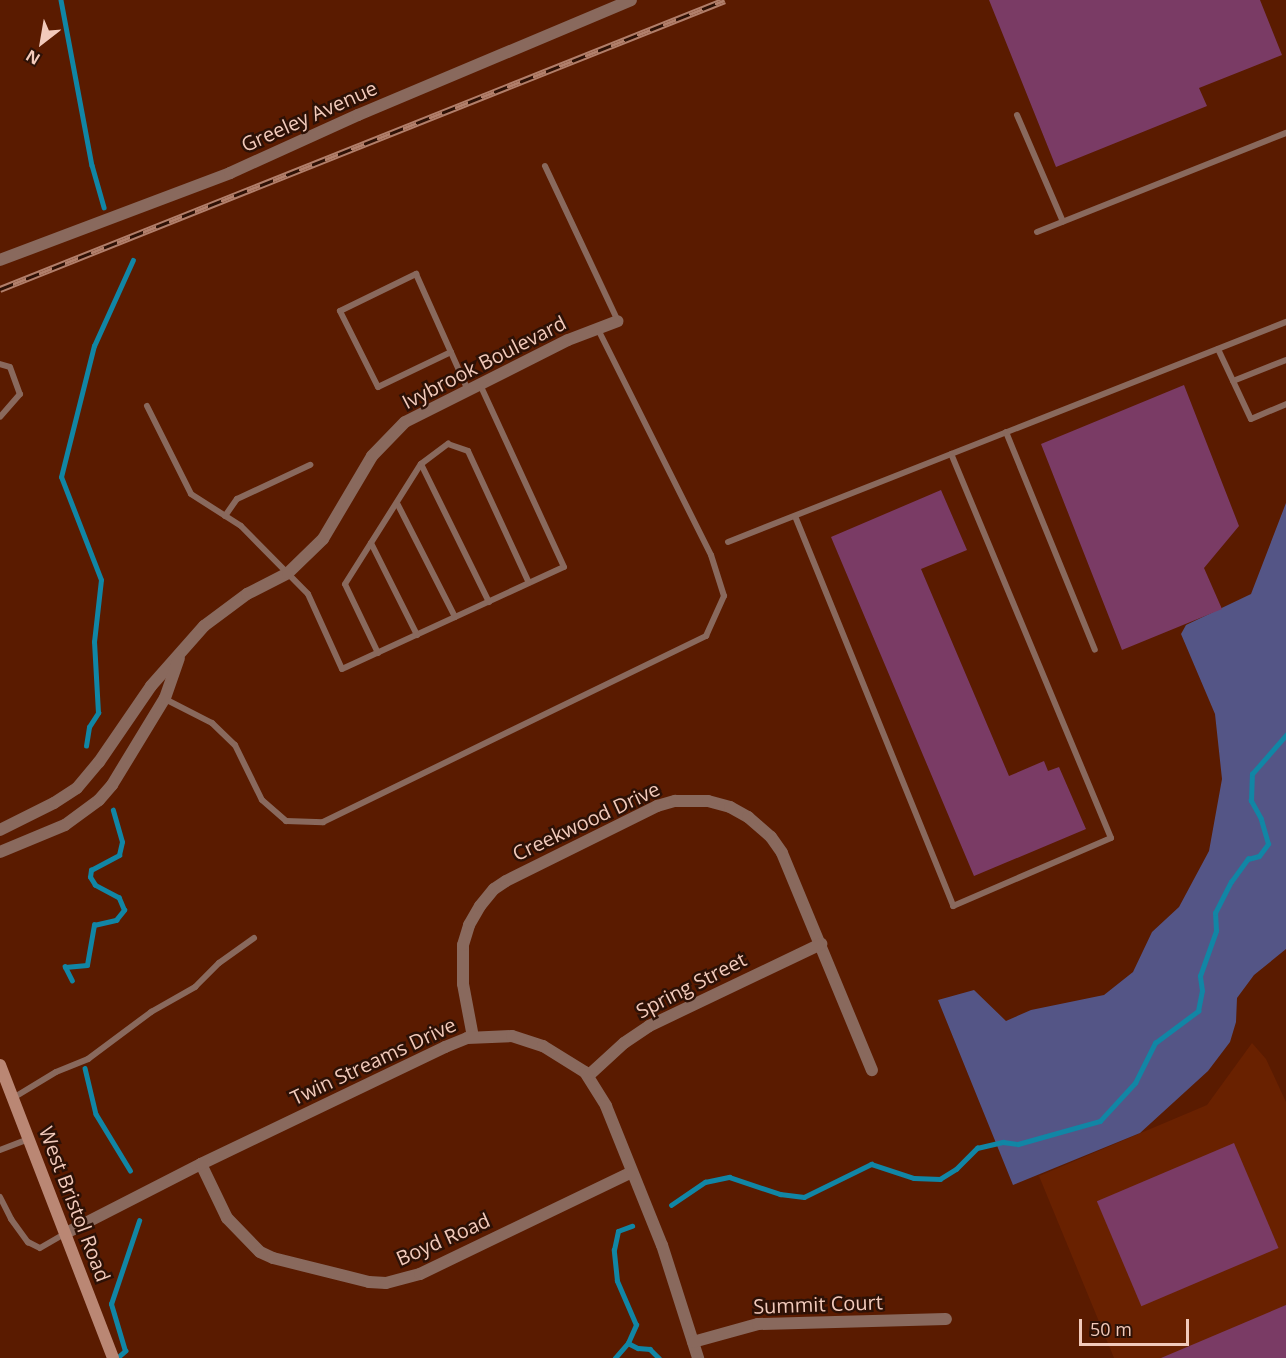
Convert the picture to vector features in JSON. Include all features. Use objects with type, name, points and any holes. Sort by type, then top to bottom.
[{"type":"main road","name":"West Bristol Road","points":[[0,1065],[7,1092],[30,1139],[113,1358]]},
{"type":"street","name":"Greeley Avenue","points":[[0,260],[230,173],[607,5],[631,0]]},
{"type":"street","name":"Ivybrook Boulevard","points":[[0,830],[63,798],[86,779],[132,710],[204,626],[221,612],[288,573],[323,539],[372,456],[383,443],[416,415],[568,340],[618,321]]},
{"type":"street","name":"Ivybrook Boulevard","points":[[0,852],[65,825],[99,800],[112,785],[165,698],[180,654]]},
{"type":"street","name":"Creekwood Drive","points":[[473,1037],[462,984],[462,961],[463,945],[469,925],[480,906],[506,881],[657,806],[675,801],[708,801],[730,807],[761,826],[782,853],[872,1070]]},
{"type":"street","points":[[0,857],[13,848]]},
{"type":"street","name":"Spring Street","points":[[588,1076],[624,1043],[649,1026],[821,944]]},
{"type":"street","name":"Twin Streams Drive","points":[[66,1233],[201,1164],[445,1047],[473,1037],[512,1036],[531,1041],[560,1054],[588,1076],[606,1106],[662,1245],[698,1358]]},
{"type":"street","name":"Boyd Road","points":[[201,1164],[227,1218],[260,1252],[273,1258],[369,1282],[386,1283],[420,1274],[632,1172]]},
{"type":"street","name":"Summit Court","points":[[693,1342],[758,1324],[946,1319]]},
{"type":"lane","points":[[1017,115],[1063,222]]},
{"type":"lane","points":[[1037,232],[1286,133]]},
{"type":"lane","points":[[545,166],[618,321]]},
{"type":"lane","points":[[451,352],[378,387],[340,311],[416,274],[451,352],[468,390]]},
{"type":"lane","points":[[728,542],[1286,322]]},
{"type":"lane","points":[[165,698],[212,723],[235,745],[262,800],[286,821],[323,822],[706,636],[724,596],[711,555],[598,328]]},
{"type":"lane","points":[[1218,349],[1251,419],[1286,404]]},
{"type":"lane","points":[[1233,381],[1286,360]]},
{"type":"lane","points":[[0,364],[10,367],[20,394],[0,417]]},
{"type":"lane","points":[[147,406],[190,494],[241,526],[308,594],[342,669],[564,567],[480,384]]},
{"type":"lane","points":[[1006,432],[1095,650]]},
{"type":"lane","points":[[378,653],[345,584],[421,464],[448,444],[468,451],[529,583]]},
{"type":"lane","points":[[795,516],[953,906],[1111,838],[951,454]]},
{"type":"lane","points":[[421,464],[489,602]]},
{"type":"lane","points":[[225,516],[237,499],[310,465]]},
{"type":"lane","points":[[397,502],[455,617]]},
{"type":"lane","points":[[371,543],[417,635]]},
{"type":"lane","points":[[7,1092],[88,1059],[151,1012],[195,987],[219,963],[254,938]]},
{"type":"lane","points":[[0,1150],[30,1139]]},
{"type":"lane","points":[[0,1197],[11,1219],[28,1242],[40,1248],[66,1233]]},
{"type":"shaded area","points":[[1286,503],[1286,949],[1254,975],[1237,998],[1236,1022],[1230,1042],[1208,1071],[1140,1133],[1013,1185],[938,1000],[974,990],[1006,1021],[1031,1010],[1104,995],[1133,972],[1152,932],[1179,907],[1209,851],[1222,779],[1215,714],[1181,634],[1186,625],[1251,594]]},
{"type":"shaded area","points":[[1252,1043],[1266,1059],[1286,1102],[1286,1358],[1114,1358],[1039,1176],[1207,1105]]},
{"type":"building","points":[[989,0],[1260,0],[1282,55],[1199,88],[1207,106],[1056,167]]},
{"type":"building","points":[[1184,385],[1239,526],[1204,568],[1222,609],[1122,650],[1041,444]]},
{"type":"building","points":[[941,490],[967,550],[921,569],[1009,776],[1044,761],[1048,771],[1059,767],[1086,829],[974,876],[831,537]]},
{"type":"building","points":[[1234,1143],[1279,1248],[1141,1306],[1097,1201]]},
{"type":"building","points":[[1286,1305],[1286,1358],[1161,1358]]},
{"type":"waterway","points":[[61,0],[92,165],[104,207]]},
{"type":"waterway","points":[[86,746],[89,727],[98,713],[94,642],[101,580],[61,477],[94,346],[133,260]]},
{"type":"waterway","points":[[671,1205],[705,1182],[729,1177],[780,1194],[804,1197],[871,1164],[914,1178],[940,1179],[956,1169],[977,1148],[1003,1142],[1018,1144],[1100,1121],[1135,1083],[1155,1043],[1198,1011],[1202,991],[1200,976],[1216,931],[1215,913],[1231,882],[1248,859],[1259,856],[1268,844],[1261,819],[1251,801],[1252,774],[1286,735]]},
{"type":"waterway","points":[[72,981],[65,967],[87,965],[94,925],[116,920],[124,910],[119,898],[95,885],[90,877],[91,870],[119,855],[122,842],[113,810]]},
{"type":"waterway","points":[[85,1068],[96,1114],[130,1170]]},
{"type":"waterway","points":[[117,1358],[125,1351],[111,1304],[139,1221]]},
{"type":"waterway","points":[[615,1358],[628,1343],[636,1325],[617,1281],[614,1250],[618,1231],[632,1226]]},
{"type":"waterway","points":[[628,1343],[638,1348],[650,1349],[659,1358]]},
{"type":"railway","points":[[0,289],[725,0]]}]
